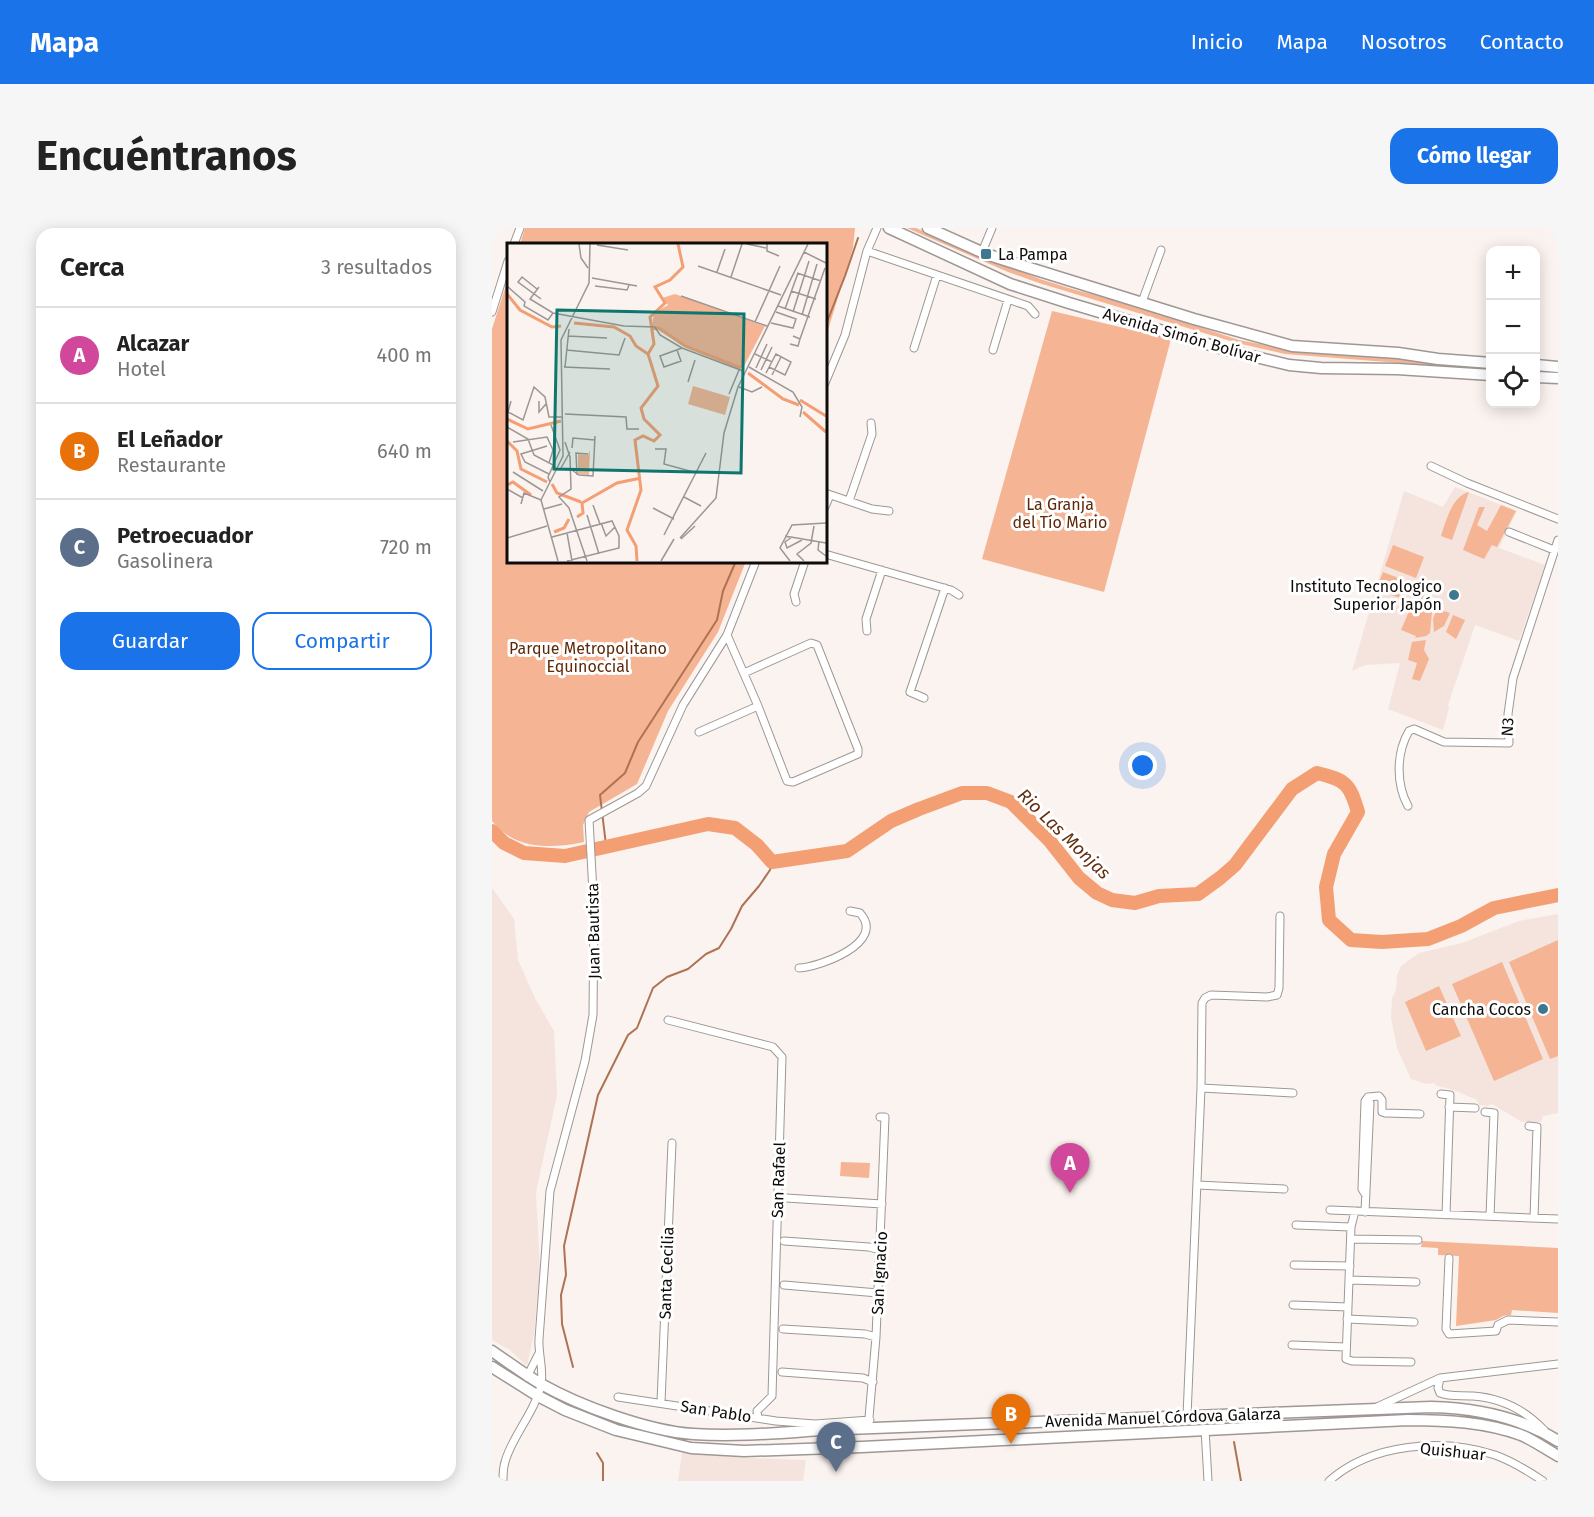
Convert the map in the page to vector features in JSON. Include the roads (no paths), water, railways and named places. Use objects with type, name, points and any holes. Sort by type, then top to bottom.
[{"type":"main road","name":"Avenida Simón Bolívar","points":[[889,228],[1010,284],[1227,350],[1289,365],[1486,375]]},
{"type":"main road","name":"Avenida Simón Bolívar","points":[[928,228],[982,252],[1194,319],[1292,346],[1398,353],[1486,363]]},
{"type":"main road","points":[[1540,365],[1558,366]]},
{"type":"main road","points":[[1540,377],[1558,378]]},
{"type":"main road","name":"Avenida Manuel Córdova Galarza","points":[[492,1351],[541,1384],[567,1397],[616,1416],[682,1432],[745,1435],[869,1424],[1187,1416],[1375,1408],[1456,1408],[1480,1411],[1517,1421],[1553,1438]]},
{"type":"main road","name":"Avenida Manuel Córdova Galarza","points":[[492,1367],[522,1387],[565,1410],[616,1430],[691,1448],[744,1451],[1367,1420],[1448,1420],[1521,1435],[1558,1456]]},
{"type":"main road","points":[[1248,1414],[1252,1421],[1249,1427]]},
{"type":"main road","points":[[818,1427],[821,1448]]},
{"type":"street","points":[[514,243],[520,228]]},
{"type":"street","points":[[826,381],[845,335],[867,251],[877,228]]},
{"type":"street","points":[[982,252],[992,228]]},
{"type":"street","points":[[1142,302],[1161,250]]},
{"type":"street","points":[[867,251],[1028,306],[1035,314]]},
{"type":"street","points":[[492,312],[507,264]]},
{"type":"street","points":[[914,348],[937,275]]},
{"type":"street","points":[[993,350],[1008,300]]},
{"type":"street","points":[[849,501],[872,434],[871,423]]},
{"type":"street","points":[[1431,466],[1467,483],[1558,519]]},
{"type":"street","points":[[827,494],[873,509],[890,511]]},
{"type":"street","points":[[1509,532],[1554,550]]},
{"type":"street","name":"N3","points":[[1408,806],[1402,794],[1399,770],[1403,747],[1409,731],[1414,729],[1444,741],[1509,742],[1508,714],[1513,678],[1558,540]]},
{"type":"street","points":[[826,554],[945,588],[958,595]]},
{"type":"street","name":"Juan Bautista","points":[[522,1387],[538,1355],[550,1191],[585,1061],[591,1025],[594,910],[589,820],[638,793],[646,786],[683,705],[727,635],[756,562]]},
{"type":"street","points":[[795,602],[794,594],[805,562]]},
{"type":"street","points":[[867,631],[866,619],[882,570]]},
{"type":"street","points":[[924,698],[910,693],[945,588]]},
{"type":"street","points":[[727,635],[787,781],[790,783],[858,754],[817,645],[811,643],[744,673]]},
{"type":"street","points":[[699,732],[758,706]]},
{"type":"street","points":[[799,968],[826,962],[844,954],[858,944],[865,932],[864,919],[860,913],[850,911]]},
{"type":"street","points":[[1187,1416],[1203,1000],[1211,995],[1267,997],[1277,995],[1280,916]]},
{"type":"street","name":"San Rafael","points":[[668,1020],[773,1047],[783,1062],[772,1396],[757,1411],[758,1417]]},
{"type":"street","points":[[1201,1088],[1293,1093]]},
{"type":"street","points":[[1441,1094],[1450,1095],[1446,1215]]},
{"type":"street","points":[[1365,1212],[1370,1113],[1368,1097],[1379,1096],[1382,1100],[1382,1112],[1385,1113],[1420,1114]]},
{"type":"street","points":[[1449,1107],[1475,1108]]},
{"type":"street","points":[[1485,1112],[1494,1113],[1490,1216]]},
{"type":"street","name":"San Ignacio","points":[[869,1424],[876,1337],[882,1204],[882,1117]]},
{"type":"street","points":[[1528,1126],[1537,1127],[1534,1218]]},
{"type":"street","name":"Santa Cecilia","points":[[661,1402],[672,1143]]},
{"type":"street","points":[[1197,1185],[1284,1189]]},
{"type":"street","points":[[786,1198],[882,1204]]},
{"type":"street","points":[[1330,1210],[1558,1219]]},
{"type":"street","points":[[1355,1211],[1350,1239],[1346,1347],[1348,1361],[1411,1362]]},
{"type":"street","points":[[1296,1225],[1351,1227]]},
{"type":"street","points":[[1350,1239],[1418,1240]]},
{"type":"street","points":[[784,1241],[869,1247],[880,1250]]},
{"type":"street","points":[[1449,1258],[1446,1329],[1449,1334],[1496,1331],[1498,1325],[1508,1320],[1558,1322]]},
{"type":"street","points":[[1294,1265],[1350,1266]]},
{"type":"street","points":[[1349,1280],[1416,1282]]},
{"type":"street","points":[[784,1285],[878,1293]]},
{"type":"street","points":[[1293,1305],[1348,1307]]},
{"type":"street","points":[[1347,1319],[1414,1322]]},
{"type":"street","points":[[783,1329],[865,1334],[876,1337]]},
{"type":"street","points":[[1292,1345],[1346,1347]]},
{"type":"street","name":"Juan Bautista","points":[[503,1481],[505,1461],[538,1396],[541,1384],[541,1364],[538,1355]]},
{"type":"street","points":[[1375,1408],[1440,1378],[1558,1364]]},
{"type":"street","points":[[782,1372],[862,1378],[873,1382]]},
{"type":"street","points":[[1440,1378],[1438,1388],[1440,1393],[1453,1396],[1486,1397],[1507,1404],[1532,1417],[1553,1438]]},
{"type":"street","name":"San Pablo","points":[[618,1397],[818,1427]]},
{"type":"street","points":[[1205,1429],[1208,1481]]},
{"type":"street","name":"Quishuar","points":[[1329,1481],[1342,1471],[1367,1459],[1412,1446],[1427,1445],[1447,1446],[1506,1459],[1534,1478],[1543,1481]]},
{"type":"waterway","points":[[826,324],[858,238]]},
{"type":"waterway","points":[[606,845],[600,795],[625,773],[638,742],[717,620],[723,591],[736,562]]},
{"type":"waterway","name":"Rio Las Monjas","points":[[492,831],[504,843],[524,853],[565,856],[708,824],[735,828],[757,845],[772,862],[847,851],[891,821],[919,809],[962,793],[987,793],[1011,802],[1049,840],[1079,878],[1097,893],[1112,900],[1135,903],[1159,896],[1198,894],[1235,865],[1292,789],[1317,773],[1341,781],[1349,789],[1358,812],[1334,854],[1326,887],[1329,920],[1351,940],[1382,942],[1428,939],[1461,926],[1494,908],[1558,895]]},
{"type":"waterway","points":[[573,1367],[562,1324],[561,1295],[566,1275],[564,1246],[598,1095],[628,1035],[637,1028],[653,988],[667,977],[688,969],[706,954],[719,948],[742,906],[770,870],[772,862]]},
{"type":"waterway","points":[[1234,1442],[1241,1481]]},
{"type":"waterway","points":[[597,1453],[603,1463],[603,1481]]},
{"type":"place","name":"La Pampa","points":[[986,254]]},
{"type":"place","name":"Instituto Tecnologico Superior Japón","points":[[1454,595]]},
{"type":"place","name":"Cancha Cocos","points":[[1543,1009]]},
{"type":"place","name":"Alcazar","points":[[1070,1193]]},
{"type":"place","name":"El Leñador","points":[[1011,1444]]},
{"type":"place","name":"Petroecuador","points":[[836,1472]]},
{"type":"park label","name":"La Granja del Tío Mario","points":[[1060,513]]},
{"type":"park label","name":"Parque Metropolitano Equinoccial","points":[[588,657]]}]
